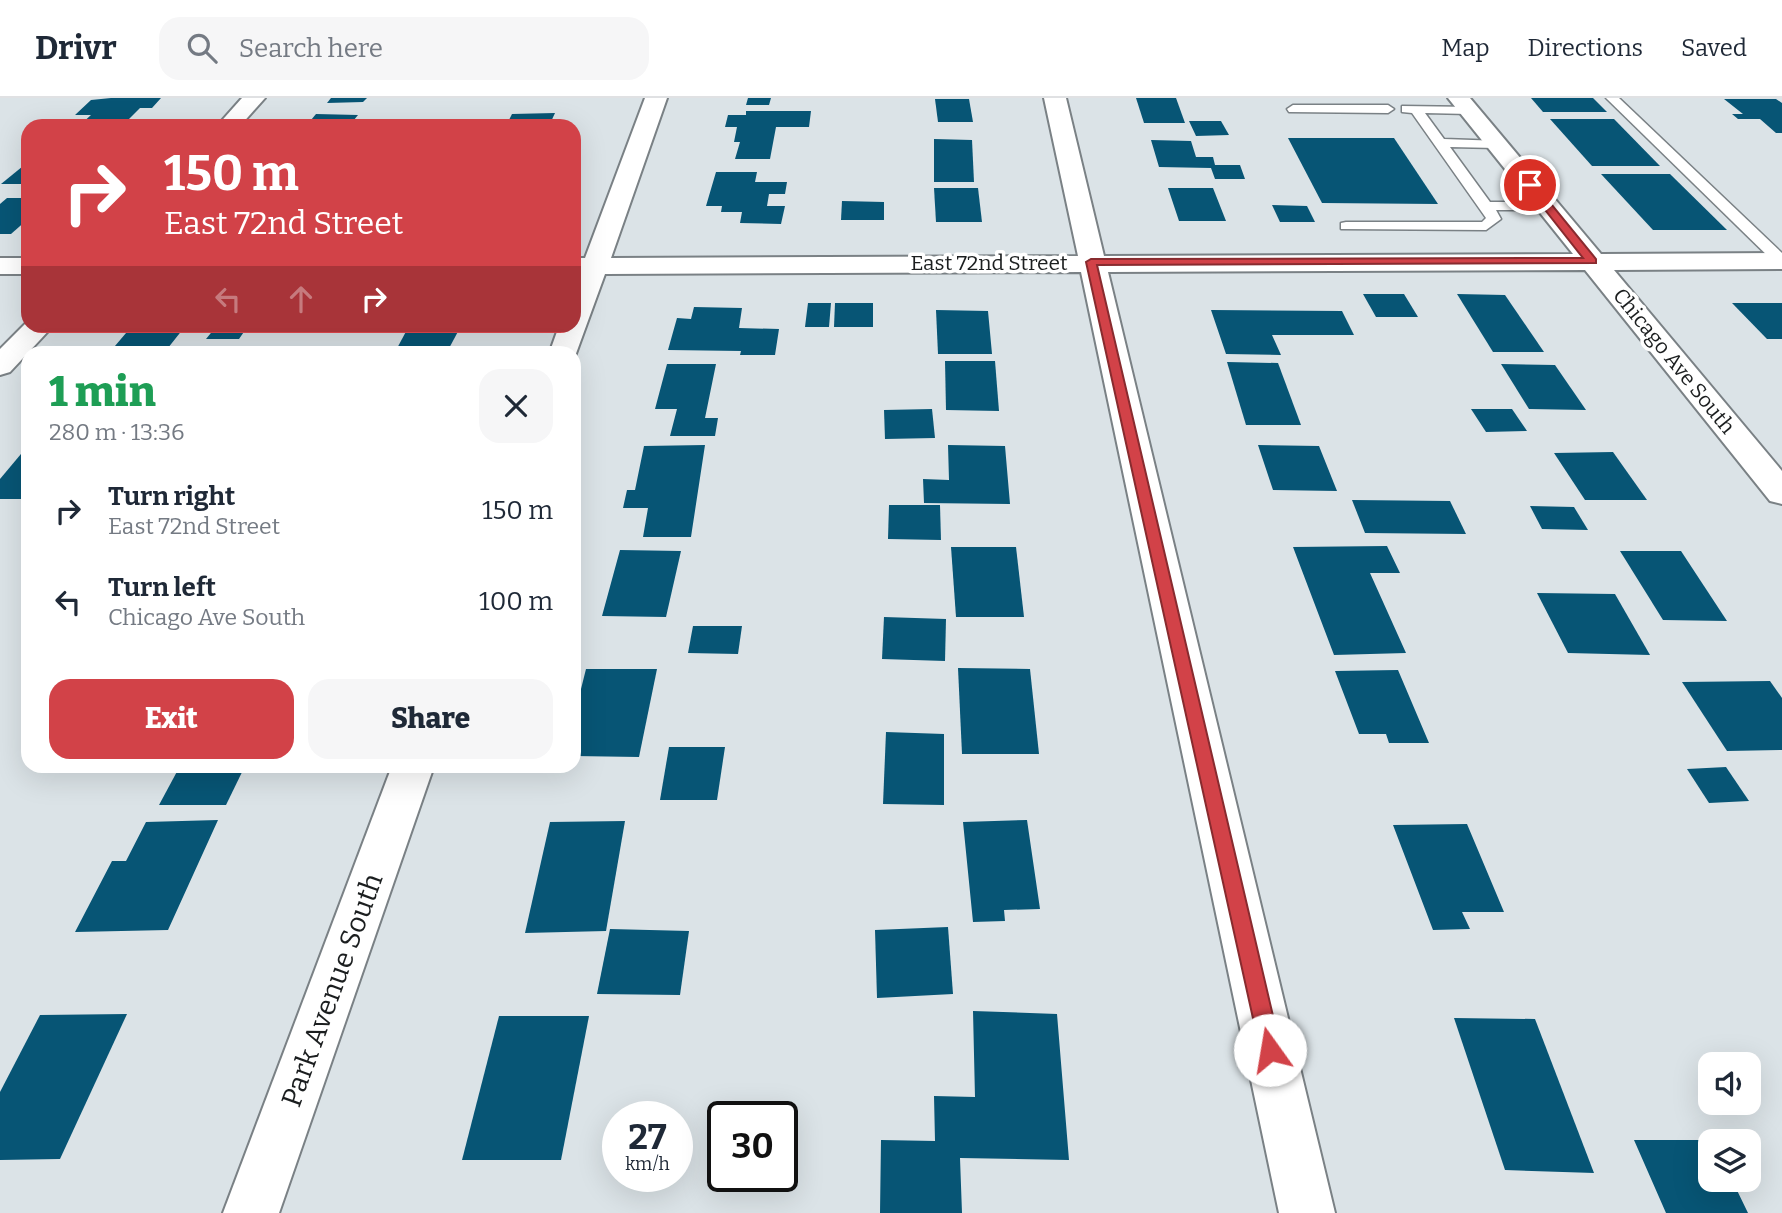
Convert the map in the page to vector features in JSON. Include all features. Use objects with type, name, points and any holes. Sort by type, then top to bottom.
[{"type":"street","points":[[234,119],[254,98]]},
{"type":"street","points":[[584,266],[656,98]]},
{"type":"street","points":[[1055,98],[1307,1213]]},
{"type":"street","name":"Chicago Ave South","points":[[1464,104],[1782,493]]},
{"type":"street","name":"East 72nd Street","points":[[584,266],[1782,261]]},
{"type":"street","points":[[0,266],[21,266]]},
{"type":"street","points":[[0,366],[32,333]]},
{"type":"street","name":"Park Avenue South","points":[[251,1213],[410,773]]},
{"type":"lane","points":[[1612,98],[1782,261]]},
{"type":"lane","points":[[1293,109],[1385,104],[1416,110],[1464,104]]},
{"type":"lane","points":[[1346,226],[1486,226],[1494,219],[1416,110]]},
{"type":"lane","points":[[1441,143],[1496,144]]},
{"type":"lane","points":[[1486,206],[1547,206]]},
{"type":"building","points":[[161,98],[152,108],[140,108],[129,119],[87,119],[91,115],[75,115],[91,100]]},
{"type":"building","points":[[331,98],[367,98],[363,102],[327,103]]},
{"type":"building","points":[[748,98],[771,98],[769,105],[746,105]]},
{"type":"building","points":[[1136,98],[1176,98],[1185,123],[1144,123]]},
{"type":"building","points":[[1531,98],[1593,98],[1607,112],[1543,112]]},
{"type":"building","points":[[935,99],[969,99],[973,122],[938,122]]},
{"type":"building","points":[[1724,99],[1776,99],[1782,103],[1782,133],[1776,133],[1760,119],[1738,119],[1732,114],[1743,114]]},
{"type":"building","points":[[746,111],[811,111],[809,127],[776,127],[770,159],[735,159],[740,142],[734,142],[737,127],[725,127],[728,115],[746,115]]},
{"type":"building","points":[[555,113],[552,119],[510,119],[512,114]]},
{"type":"building","points":[[316,114],[358,115],[355,119],[312,119]]},
{"type":"building","points":[[1550,119],[1614,119],[1660,166],[1592,166]]},
{"type":"building","points":[[1189,121],[1221,121],[1229,135],[1196,136]]},
{"type":"building","points":[[1288,138],[1394,138],[1438,204],[1322,203]]},
{"type":"building","points":[[934,139],[972,140],[974,182],[934,182]]},
{"type":"building","points":[[1151,140],[1191,141],[1196,157],[1213,157],[1215,165],[1240,165],[1245,179],[1215,179],[1211,168],[1159,167]]},
{"type":"building","points":[[21,168],[21,184],[1,184]]},
{"type":"building","points":[[716,172],[757,172],[755,182],[787,182],[785,194],[769,194],[767,206],[785,206],[781,224],[740,223],[742,212],[721,212],[722,206],[706,206]]},
{"type":"building","points":[[1601,174],[1670,174],[1727,230],[1653,230]]},
{"type":"building","points":[[934,188],[978,188],[982,222],[936,222]]},
{"type":"building","points":[[1168,188],[1213,188],[1226,221],[1179,221]]},
{"type":"building","points":[[7,198],[21,198],[21,225],[11,234],[0,234],[0,204]]},
{"type":"building","points":[[842,201],[884,202],[884,220],[841,220]]},
{"type":"building","points":[[1272,205],[1307,206],[1315,222],[1280,222]]},
{"type":"building","points":[[1363,294],[1404,294],[1418,317],[1376,317]]},
{"type":"building","points":[[1457,294],[1505,295],[1544,352],[1493,352]]},
{"type":"building","points":[[808,303],[831,303],[829,327],[805,327]]},
{"type":"building","points":[[835,303],[873,303],[873,327],[834,327]]},
{"type":"building","points":[[1732,303],[1782,303],[1782,339],[1767,339]]},
{"type":"building","points":[[694,307],[742,308],[739,328],[779,329],[775,355],[740,355],[741,351],[668,350],[677,318],[691,319]]},
{"type":"building","points":[[936,310],[988,311],[992,354],[938,354]]},
{"type":"building","points":[[1211,310],[1342,311],[1354,335],[1272,335],[1281,355],[1226,354]]},
{"type":"building","points":[[126,333],[180,333],[170,346],[115,346]]},
{"type":"building","points":[[211,333],[243,333],[239,339],[206,339]]},
{"type":"building","points":[[405,333],[457,333],[450,346],[398,346]]},
{"type":"building","points":[[945,361],[995,361],[999,411],[946,410]]},
{"type":"building","points":[[1227,362],[1278,363],[1301,425],[1246,425]]},
{"type":"building","points":[[667,364],[716,364],[705,418],[718,418],[715,436],[670,436],[677,409],[655,409]]},
{"type":"building","points":[[1501,364],[1555,365],[1586,410],[1529,409]]},
{"type":"building","points":[[932,409],[935,438],[885,439],[884,410]]},
{"type":"building","points":[[1471,409],[1512,409],[1527,431],[1486,432]]},
{"type":"building","points":[[705,445],[691,537],[643,537],[648,508],[623,508],[627,490],[635,490],[644,446]]},
{"type":"building","points":[[948,445],[1005,446],[1010,504],[924,503],[923,479],[949,480]]},
{"type":"building","points":[[1258,445],[1319,446],[1337,491],[1273,490]]},
{"type":"building","points":[[1613,452],[1647,500],[1585,500],[1554,453]]},
{"type":"building","points":[[21,454],[21,499],[0,499],[0,479]]},
{"type":"building","points":[[1352,500],[1450,501],[1466,534],[1365,533]]},
{"type":"building","points":[[889,505],[940,505],[941,540],[888,539]]},
{"type":"building","points":[[1530,506],[1574,507],[1588,530],[1542,529]]},
{"type":"building","points":[[1387,546],[1400,573],[1370,573],[1406,653],[1334,655],[1293,547]]},
{"type":"building","points":[[951,547],[1016,547],[1024,617],[956,617]]},
{"type":"building","points":[[620,550],[681,551],[666,617],[602,616]]},
{"type":"building","points":[[1620,551],[1681,551],[1727,621],[1663,620]]},
{"type":"building","points":[[1537,593],[1615,594],[1650,655],[1568,653]]},
{"type":"building","points":[[884,617],[946,619],[945,661],[882,659]]},
{"type":"building","points":[[693,626],[742,626],[738,654],[688,653]]},
{"type":"building","points":[[958,668],[1030,669],[1039,754],[962,754]]},
{"type":"building","points":[[586,669],[657,669],[639,757],[581,756],[581,689]]},
{"type":"building","points":[[1398,670],[1429,743],[1389,743],[1386,734],[1359,734],[1335,671]]},
{"type":"building","points":[[1770,681],[1782,698],[1782,750],[1727,751],[1682,682]]},
{"type":"building","points":[[886,732],[944,734],[944,805],[883,804]]},
{"type":"building","points":[[669,747],[725,747],[717,800],[660,800]]},
{"type":"building","points":[[1726,767],[1749,801],[1709,803],[1687,769]]},
{"type":"building","points":[[176,773],[242,773],[226,805],[159,805]]},
{"type":"building","points":[[218,820],[168,930],[75,932],[112,861],[126,861],[146,822]]},
{"type":"building","points":[[1027,820],[1040,909],[1004,910],[1005,921],[973,922],[963,822]]},
{"type":"building","points":[[625,821],[606,931],[525,933],[550,822]]},
{"type":"building","points":[[1467,824],[1504,912],[1462,912],[1470,929],[1433,930],[1393,825]]},
{"type":"building","points":[[948,927],[953,994],[877,998],[875,930]]},
{"type":"building","points":[[610,929],[689,931],[680,995],[597,994]]},
{"type":"building","points":[[973,1011],[1057,1014],[1069,1160],[960,1158],[962,1213],[880,1213],[881,1140],[935,1141],[934,1096],[975,1097]]},
{"type":"building","points":[[127,1014],[60,1159],[0,1160],[0,1092],[40,1015]]},
{"type":"building","points":[[499,1016],[589,1016],[561,1160],[462,1160]]},
{"type":"building","points":[[1454,1018],[1535,1019],[1594,1173],[1505,1170]]},
{"type":"building","points":[[1634,1140],[1698,1140],[1698,1192],[1738,1192],[1748,1213],[1666,1213]]},
{"type":"route","points":[[1270,1050],[1091,262],[1592,261],[1530,185]]}]
